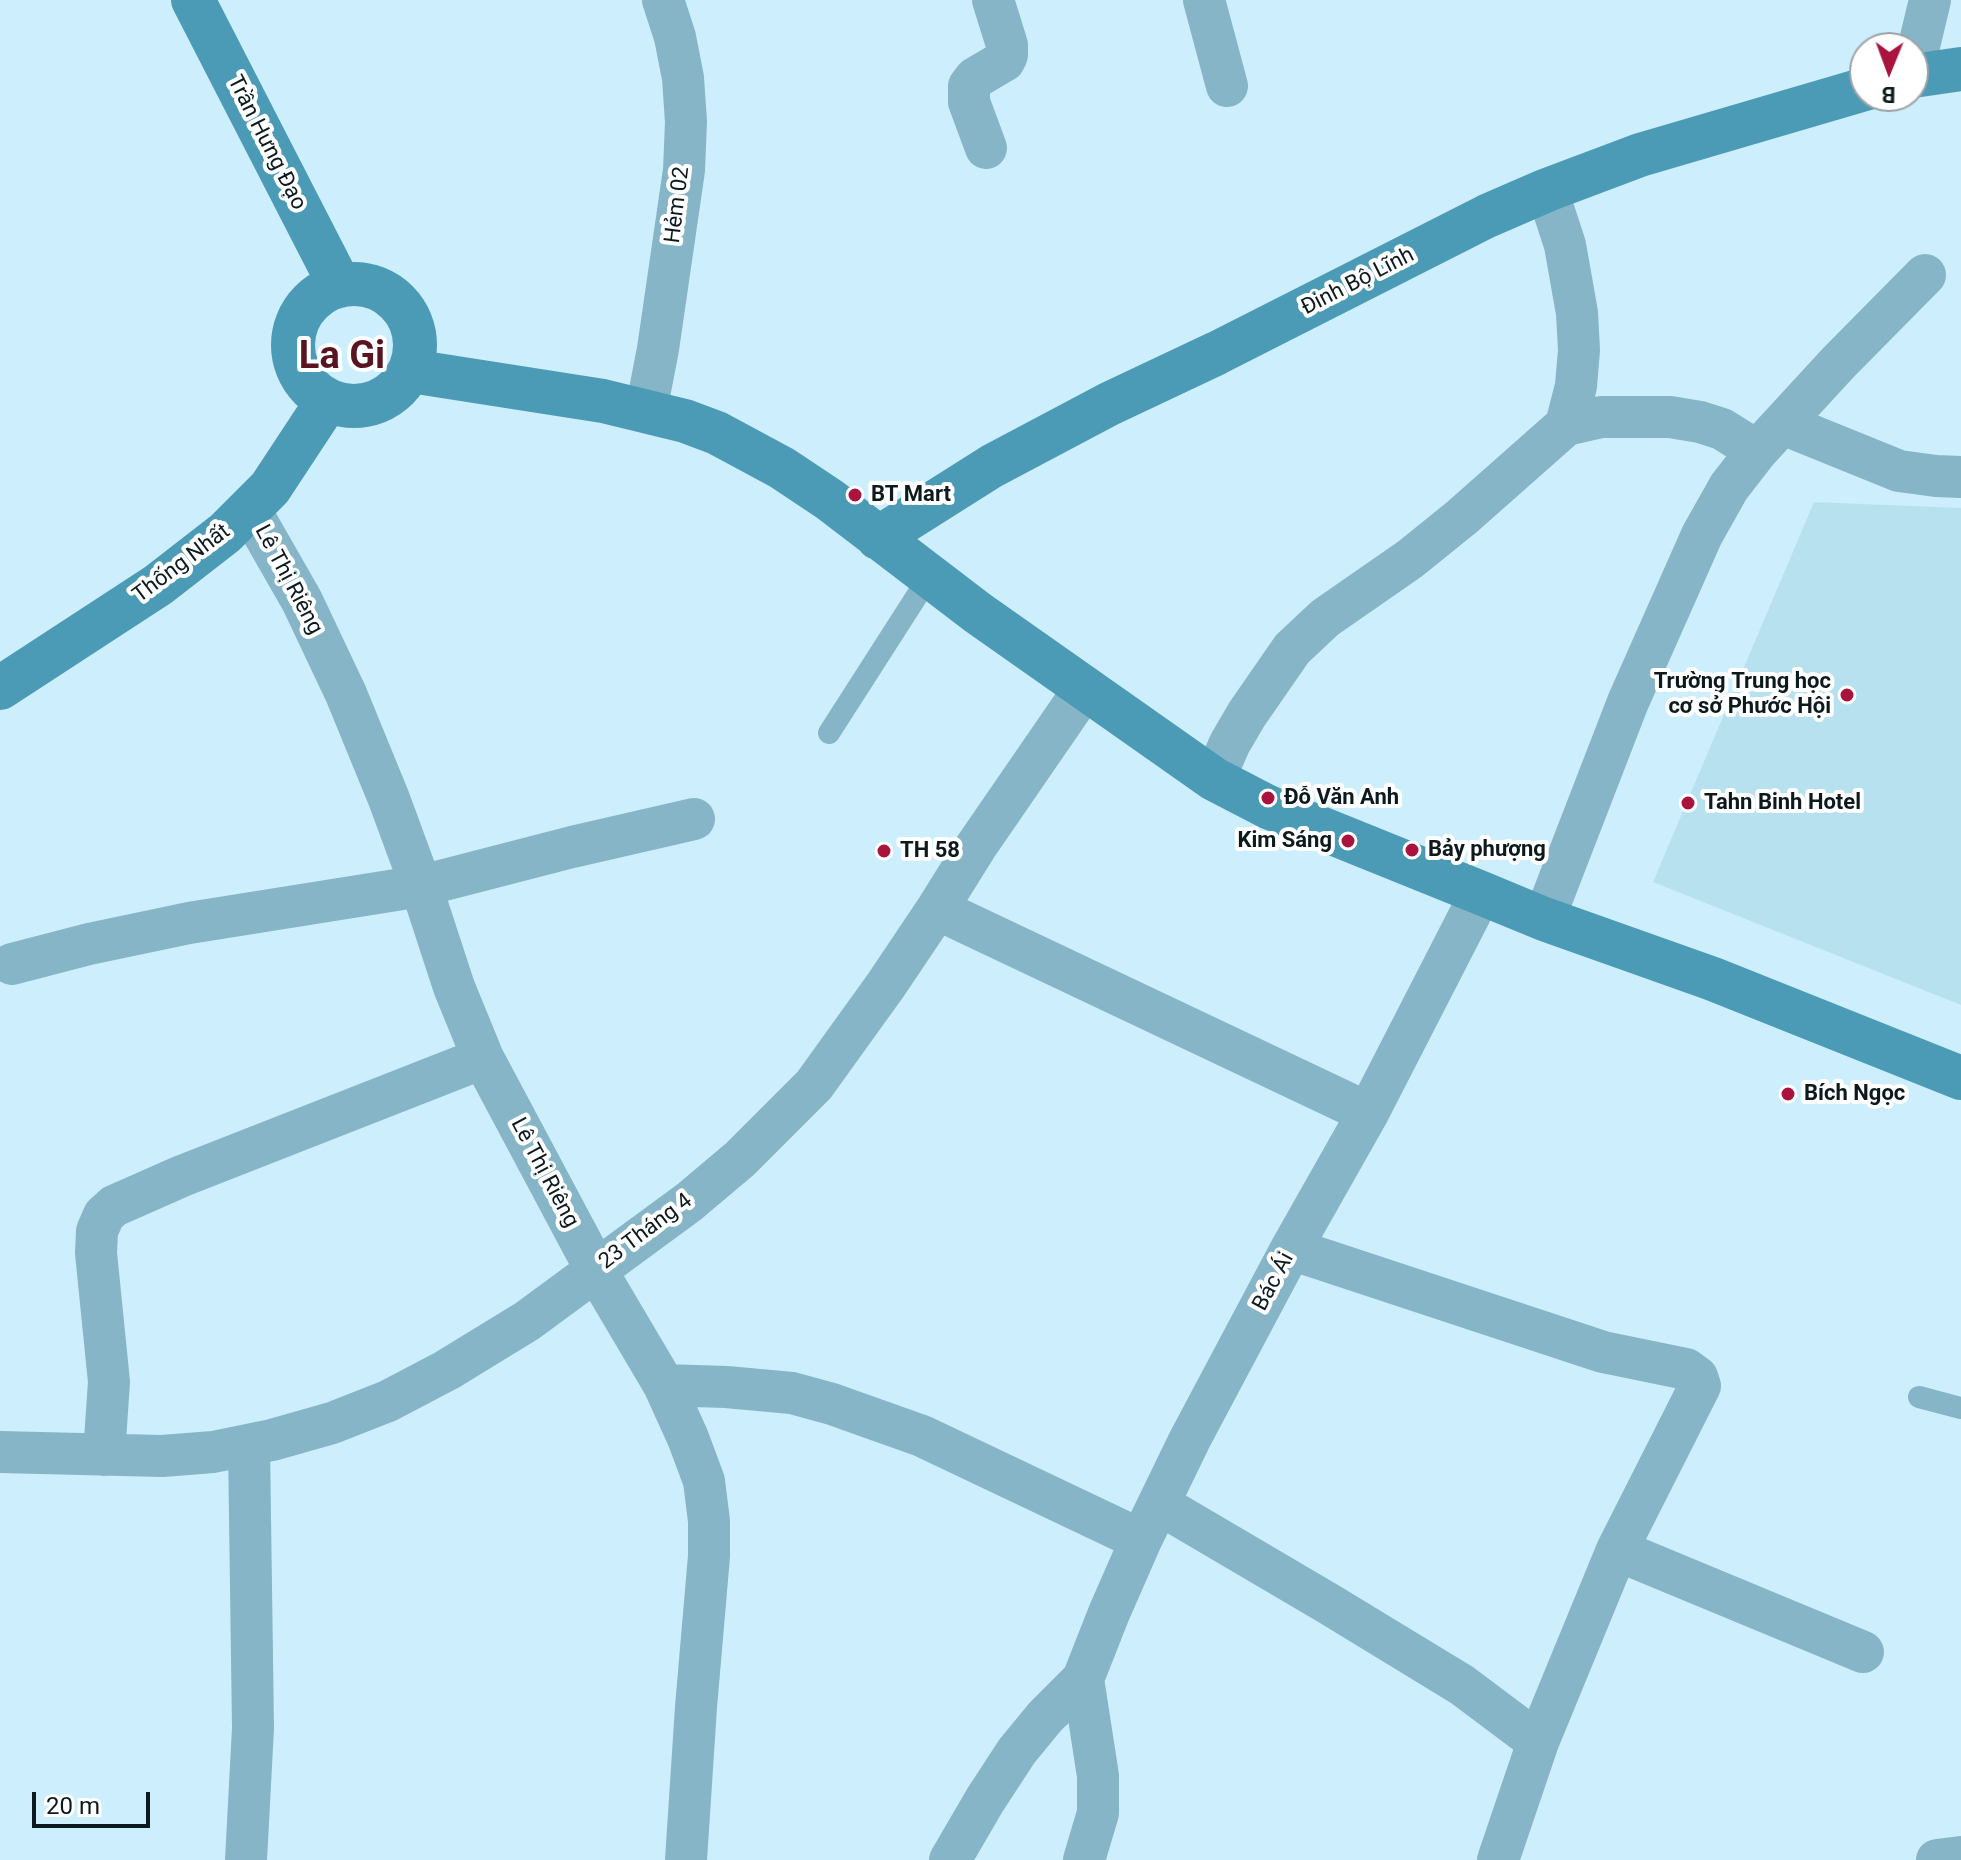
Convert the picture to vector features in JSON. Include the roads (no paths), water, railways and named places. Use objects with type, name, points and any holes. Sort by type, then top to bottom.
[{"type":"main road","name":"Trần Hưng Đạo","points":[[193,0],[340,286]]},
{"type":"main road","points":[[1929,72],[1961,69]]},
{"type":"main road","name":"Đinh Bộ Lĩnh","points":[[878,538],[992,466],[1109,404],[1217,353],[1487,216],[1640,155],[1849,94]]},
{"type":"main road","points":[[366,285],[383,291],[399,302],[409,317],[415,335],[416,353],[411,371],[401,386],[387,398],[370,405],[351,407],[333,404],[317,395],[304,382],[292,347],[294,329],[314,299],[330,289],[366,285]]},
{"type":"main road","points":[[411,371],[646,411],[717,433],[782,468],[830,500],[1022,645],[1214,779],[1268,807],[1544,919],[1713,979],[1961,1078]]},
{"type":"main road","name":"Thống Nhất","points":[[0,688],[158,585],[225,533],[270,488],[328,400]]},
{"type":"street","name":"Hẻm 02","points":[[646,411],[684,170],[686,122],[683,78],[675,37],[663,0]]},
{"type":"street","points":[[986,148],[969,102],[969,86],[975,78],[1004,61],[1007,55],[1007,45],[993,0]]},
{"type":"street","points":[[1204,0],[1227,86]]},
{"type":"street","points":[[1923,32],[1930,0]]},
{"type":"street","points":[[1547,190],[1565,245],[1577,313],[1579,350],[1576,386],[1566,425]]},
{"type":"street","points":[[1544,919],[1628,702],[1672,601],[1729,487],[1839,362],[1925,275]]},
{"type":"street","points":[[1214,779],[1247,714],[1292,649],[1325,618],[1410,559],[1462,517],[1566,425],[1601,417],[1670,417],[1770,438],[1899,471],[1961,477]]},
{"type":"street","name":"Lê Thị Riêng","points":[[250,510],[302,601],[346,694],[389,799],[454,987],[483,1058],[596,1270],[664,1385],[704,1481],[709,1556],[686,1860]]},
{"type":"street","name":"23 Tháng 4","points":[[0,1452],[162,1456],[213,1452],[249,1445],[332,1423],[388,1401],[447,1370],[527,1321],[689,1202],[740,1159],[814,1085],[869,1011],[977,845],[1085,688]]},
{"type":"street","points":[[12,964],[189,923],[421,886],[694,819]]},
{"type":"street","name":"Bác Ái","points":[[950,1860],[1017,1751],[1083,1679],[1109,1613],[1190,1439],[1291,1249],[1368,1113],[1481,893]]},
{"type":"street","points":[[937,909],[1368,1113]]},
{"type":"street","points":[[104,1455],[109,1382],[96,1253],[97,1231],[104,1215],[114,1206],[182,1176],[483,1058]]},
{"type":"street","points":[[1291,1249],[1603,1352],[1686,1369],[1697,1377],[1700,1386],[1617,1550],[1538,1742],[1498,1860]]},
{"type":"street","points":[[664,1385],[792,1393],[832,1404],[1150,1522],[1329,1604],[1462,1685],[1538,1742]]},
{"type":"street","points":[[246,1860],[253,1728],[249,1445]]},
{"type":"street","points":[[1617,1550],[1863,1652]]},
{"type":"street","points":[[1083,1679],[1098,1776],[1098,1813],[1084,1860]]},
{"type":"street","points":[[1937,1860],[1961,1857]]},
{"type":"lane","points":[[829,733],[929,577]]},
{"type":"lane","points":[[1919,1397],[1961,1408]]},
{"type":"place","name":"BT Mart","points":[[855,495]]},
{"type":"place","name":"Trường Trung học cơ sở Phước Hội","points":[[1847,695]]},
{"type":"place","name":"Đỗ Văn Anh","points":[[1268,798]]},
{"type":"place","name":"Tahn Binh Hotel","points":[[1688,803]]},
{"type":"place","name":"Kim Sáng","points":[[1348,841]]},
{"type":"place","name":"Bảy phượng","points":[[1412,850]]},
{"type":"place","name":"TH 58","points":[[884,851]]},
{"type":"place","name":"Bích Ngọc","points":[[1788,1094]]},
{"type":"district","name":"La Gi","points":[[342,358]]}]
